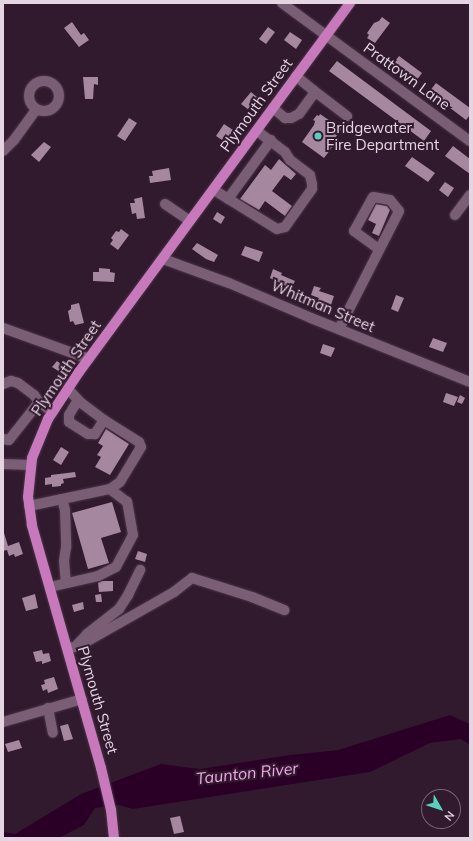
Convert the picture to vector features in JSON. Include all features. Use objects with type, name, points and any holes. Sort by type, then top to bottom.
[{"type":"main road","name":"Plymouth Street","points":[[114,838],[111,810],[105,782],[32,525],[29,506],[31,465],[40,436],[68,389],[350,3]]},
{"type":"street","name":"Prattown Lane","points":[[282,3],[470,141]]},
{"type":"street","points":[[296,76],[347,116]]},
{"type":"street","points":[[273,108],[285,118],[291,118],[299,114],[313,95],[314,90]]},
{"type":"street","points":[[3,150],[14,140],[36,110]]},
{"type":"street","points":[[214,190],[277,229],[285,227],[312,189],[310,176],[290,160],[285,152],[257,130]]},
{"type":"street","points":[[228,199],[271,140]]},
{"type":"street","points":[[455,215],[470,195]]},
{"type":"street","points":[[339,329],[399,211],[390,200],[373,197],[354,231],[379,249]]},
{"type":"street","points":[[165,204],[190,221]]},
{"type":"street","name":"Whitman Street","points":[[163,258],[224,280],[339,329],[470,382]]},
{"type":"street","points":[[3,328],[89,359]]},
{"type":"street","points":[[3,384],[11,381],[18,383],[34,395],[39,402],[53,412]]},
{"type":"street","points":[[29,506],[110,489],[120,482],[141,447],[139,442],[104,420],[78,400],[68,389]]},
{"type":"street","points":[[78,400],[69,415],[69,422],[91,436],[95,434],[104,420]]},
{"type":"street","points":[[3,439],[9,440],[39,402]]},
{"type":"street","points":[[3,464],[31,465]]},
{"type":"street","points":[[50,587],[110,572],[116,567],[133,535],[127,502],[110,489]]},
{"type":"street","points":[[62,499],[65,510],[66,547],[64,561],[66,583]]},
{"type":"street","points":[[68,648],[74,647],[119,609],[128,595],[140,570]]},
{"type":"street","points":[[81,641],[86,642],[174,592],[192,578],[252,597],[284,610]]},
{"type":"street","points":[[3,722],[82,699]]},
{"type":"street","points":[[48,708],[54,733]]},
{"type":"water","name":"Taunton River","points":[[450,715],[470,724],[470,745],[461,739],[430,743],[370,772],[133,809],[119,805],[95,808],[84,825],[59,838],[3,838],[3,832],[15,834],[81,794],[161,764],[200,769],[290,755],[338,750]]},
{"type":"building","points":[[382,17],[390,23],[375,43],[367,38],[369,35],[367,33],[374,23],[379,21]]},
{"type":"building","points":[[72,22],[81,35],[84,33],[89,40],[79,47],[64,28]]},
{"type":"building","points":[[268,27],[275,32],[266,44],[259,39]]},
{"type":"building","points":[[290,32],[302,40],[296,49],[284,40]]},
{"type":"building","points":[[399,56],[422,73],[416,81],[392,65]]},
{"type":"building","points":[[337,61],[431,131],[424,141],[329,71]]},
{"type":"building","points":[[83,77],[98,77],[98,85],[94,84],[93,99],[85,99]]},
{"type":"building","points":[[436,83],[470,108],[470,115],[466,120],[429,92]]},
{"type":"building","points":[[251,92],[258,98],[249,110],[241,104]]},
{"type":"building","points":[[320,114],[342,129],[334,139],[337,141],[324,158],[302,142],[314,125],[315,121],[313,120]]},
{"type":"building","points":[[129,118],[137,123],[125,141],[117,136]]},
{"type":"building","points":[[224,124],[233,130],[228,138],[225,136],[222,140],[216,136]]},
{"type":"building","points":[[44,142],[51,147],[39,162],[31,155]]},
{"type":"building","points":[[453,146],[470,159],[470,174],[445,156]]},
{"type":"building","points":[[412,157],[435,173],[428,182],[405,166]]},
{"type":"building","points":[[279,159],[296,174],[291,180],[284,175],[272,191],[292,206],[285,216],[265,201],[259,210],[240,199],[265,165],[271,170]]},
{"type":"building","points":[[169,168],[171,180],[150,183],[149,176],[153,176],[152,171]]},
{"type":"building","points":[[445,182],[454,188],[448,197],[439,190]]},
{"type":"building","points":[[142,197],[145,218],[137,219],[136,213],[132,214],[130,203],[135,203],[134,199]]},
{"type":"building","points":[[376,204],[387,206],[390,210],[379,236],[372,233],[376,224],[368,220]]},
{"type":"building","points":[[217,212],[225,217],[221,224],[213,219]]},
{"type":"building","points":[[121,229],[129,235],[118,250],[110,244],[113,240],[111,238],[116,231],[119,232]]},
{"type":"building","points":[[197,243],[218,255],[214,262],[206,259],[192,249]]},
{"type":"building","points":[[245,246],[263,252],[259,262],[241,255]]},
{"type":"building","points":[[99,268],[110,269],[110,272],[115,273],[114,282],[93,281],[93,272],[99,272]]},
{"type":"building","points":[[273,269],[282,273],[281,275],[295,281],[291,289],[270,278]]},
{"type":"building","points":[[314,286],[321,288],[319,291],[334,296],[331,305],[318,300],[319,298],[311,295]]},
{"type":"building","points":[[396,295],[404,298],[398,312],[391,309]]},
{"type":"building","points":[[79,303],[84,323],[75,325],[73,321],[70,322],[68,311],[71,309],[71,305]]},
{"type":"building","points":[[433,338],[447,343],[443,352],[429,347]]},
{"type":"building","points":[[323,344],[335,348],[331,357],[320,353]]},
{"type":"building","points":[[57,361],[65,367],[60,372],[52,367]]},
{"type":"building","points":[[446,393],[458,397],[454,406],[443,402]]},
{"type":"building","points":[[460,395],[465,398],[462,404],[457,402]]},
{"type":"building","points":[[106,429],[129,444],[110,475],[95,467],[101,457],[97,455],[103,446],[98,443]]},
{"type":"building","points":[[61,447],[69,452],[61,465],[53,460]]},
{"type":"building","points":[[75,472],[76,477],[63,479],[64,483],[61,484],[61,486],[52,487],[52,484],[45,485],[45,478],[51,477],[51,475]]},
{"type":"building","points":[[112,502],[121,532],[101,538],[109,563],[88,569],[72,513]]},
{"type":"building","points":[[4,533],[8,546],[19,542],[23,554],[15,557],[14,554],[9,556],[7,550],[3,551]]},
{"type":"building","points":[[138,551],[147,554],[145,562],[135,559]]},
{"type":"building","points":[[102,581],[113,581],[113,591],[99,592],[98,583]]},
{"type":"building","points":[[35,594],[38,608],[26,611],[22,598]]},
{"type":"building","points":[[101,594],[102,602],[96,602],[95,595]]},
{"type":"building","points":[[83,602],[84,609],[74,612],[72,605]]},
{"type":"building","points":[[42,650],[43,654],[49,653],[51,661],[42,664],[42,661],[36,662],[33,652]]},
{"type":"building","points":[[54,677],[58,689],[48,693],[47,689],[43,691],[41,685],[45,684],[44,680]]},
{"type":"building","points":[[68,724],[73,739],[64,741],[60,726]]},
{"type":"building","points":[[19,740],[22,748],[8,752],[5,744]]},
{"type":"building","points":[[180,816],[184,832],[174,834],[170,818]]},
{"type":"place","name":"Bridgewater Fire Department","points":[[318,136]]}]
